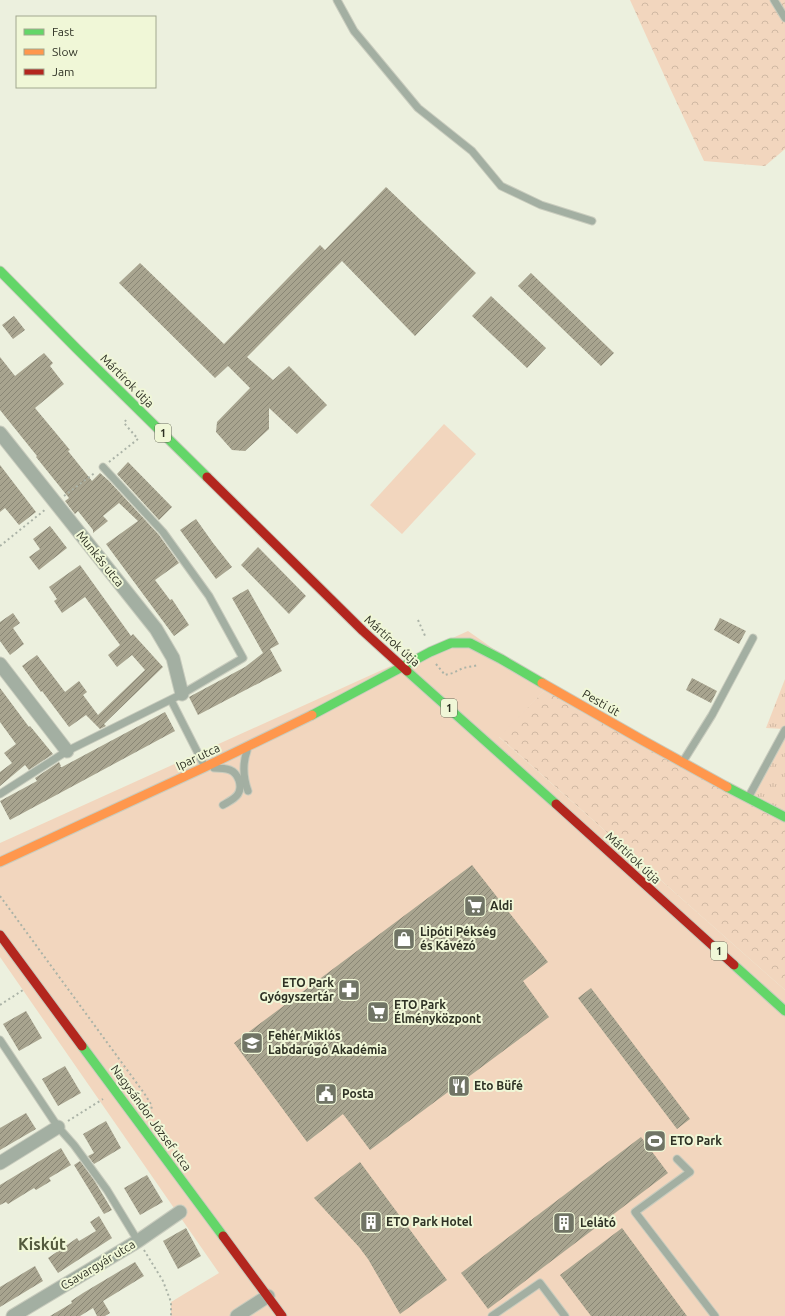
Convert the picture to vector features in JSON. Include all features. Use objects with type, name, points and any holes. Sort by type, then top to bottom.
[{"type":"street","name":"Mártírok útja","points":[[0,271],[344,613],[403,668],[785,1011]]},
{"type":"street","name":"Munkás utca","points":[[0,432],[54,502],[156,628],[173,658],[176,697]]},
{"type":"street","name":"Pesti út","points":[[403,668],[430,652],[451,643],[470,643],[501,659],[682,763],[748,799],[785,817]]},
{"type":"street","points":[[0,664],[67,751]]},
{"type":"street","name":"Ipar utca","points":[[0,862],[205,767],[318,712],[403,668]]},
{"type":"street","name":"Nagysándor József utca","points":[[0,936],[282,1316]]},
{"type":"street","points":[[0,1163],[58,1127]]},
{"type":"street","name":"Csavargyár utca","points":[[13,1316],[138,1241],[180,1212]]},
{"type":"street","points":[[237,1316],[268,1296]]},
{"type":"lane","points":[[337,0],[354,31],[418,108],[472,151],[501,186],[541,206],[592,221]]},
{"type":"lane","points":[[774,0],[785,18]]},
{"type":"lane","points":[[0,794],[67,751],[176,697],[243,658],[209,596],[163,532],[103,467]]},
{"type":"lane","points":[[682,763],[712,715],[753,638]]},
{"type":"lane","points":[[176,697],[205,767],[230,770],[238,778],[241,788],[238,794],[223,805]]},
{"type":"lane","points":[[748,799],[785,730]]},
{"type":"lane","points":[[248,791],[243,762],[250,745]]},
{"type":"lane","points":[[0,1040],[58,1127],[74,1145],[107,1190],[138,1241]]},
{"type":"lane","points":[[677,1159],[690,1172],[635,1212],[715,1316]]},
{"type":"lane","points":[[492,1316],[540,1283],[565,1316]]},
{"type":"path","points":[[0,546],[54,502],[103,467],[138,439],[124,422],[127,419]]},
{"type":"path","points":[[0,896],[144,1094],[152,1106],[150,1113],[152,1118]]},
{"type":"path","points":[[0,1004],[35,982]]},
{"type":"path","points":[[58,1127],[116,1091]]},
{"type":"path","points":[[138,1241],[163,1281],[171,1302],[171,1316]]},
{"type":"green space","points":[[630,0],[785,0],[785,149],[765,166],[704,161]]},
{"type":"green space","points":[[444,424],[476,454],[402,534],[370,505]]},
{"type":"green space","points":[[468,631],[548,687],[499,737],[785,990],[785,1316],[171,1316],[171,1302],[219,1273],[0,957],[0,843]]},
{"type":"green space","points":[[785,679],[785,815],[744,797],[784,729],[766,728]]},
{"type":"green space","points":[[548,687],[785,815],[785,990],[498,736]]},
{"type":"building","points":[[386,187],[476,273],[415,336],[342,261],[247,357],[273,380],[289,366],[327,405],[297,434],[269,408],[269,429],[245,451],[232,450],[216,432],[217,422],[250,388],[228,366],[215,378],[119,283],[140,263],[224,344],[320,245],[325,250]]},
{"type":"building","points":[[531,273],[614,353],[601,366],[518,286]]},
{"type":"building","points":[[491,296],[546,348],[527,368],[472,316]]},
{"type":"building","points":[[14,316],[25,330],[13,339],[2,325]]},
{"type":"building","points":[[44,353],[53,363],[50,366],[64,384],[35,408],[70,450],[68,451],[92,481],[100,473],[109,481],[159,535],[179,563],[155,580],[170,600],[172,599],[189,625],[174,636],[106,544],[138,521],[119,503],[103,516],[108,521],[93,533],[93,530],[78,511],[75,514],[65,501],[69,498],[0,410],[0,357],[15,376]]},
{"type":"building","points":[[128,462],[172,507],[159,520],[117,474]]},
{"type":"building","points":[[0,465],[36,512],[19,525],[5,508],[0,512]]},
{"type":"building","points":[[196,519],[232,567],[216,579],[180,530]]},
{"type":"building","points":[[50,526],[67,548],[39,570],[29,557],[40,549],[33,539]]},
{"type":"building","points":[[258,547],[306,596],[289,614],[241,565]]},
{"type":"building","points":[[80,565],[131,636],[133,634],[163,667],[104,724],[106,726],[100,729],[86,715],[69,727],[22,666],[37,655],[65,692],[79,681],[87,692],[83,695],[98,715],[145,670],[132,655],[117,667],[108,655],[120,645],[85,597],[62,613],[54,601],[57,599],[49,587]]},
{"type":"building","points":[[248,589],[279,644],[270,649],[282,671],[198,715],[189,697],[245,667],[263,653],[232,598]]},
{"type":"building","points":[[13,613],[20,623],[13,628],[24,644],[10,655],[0,641],[0,622]]},
{"type":"building","points":[[720,618],[746,631],[739,644],[714,630]]},
{"type":"building","points":[[692,678],[717,691],[711,703],[686,690]]},
{"type":"building","points":[[0,688],[29,727],[30,726],[53,754],[29,770],[25,765],[0,786],[0,772],[12,763],[4,753],[16,744],[0,722]]},
{"type":"building","points":[[165,712],[175,731],[10,820],[0,801],[37,781],[35,778],[59,762],[60,767],[62,767]]},
{"type":"building","name":"ETO Park Élményközpont","points":[[472,865],[548,962],[523,981],[549,1017],[370,1150],[343,1114],[307,1142],[234,1043]]},
{"type":"building","points":[[591,988],[690,1119],[677,1129],[578,998]]},
{"type":"building","points":[[26,1011],[42,1038],[19,1051],[3,1024]]},
{"type":"building","points":[[65,1066],[81,1093],[58,1106],[42,1079]]},
{"type":"building","points":[[26,1113],[36,1129],[0,1150],[0,1128]]},
{"type":"building","points":[[106,1121],[121,1148],[94,1164],[88,1156],[94,1153],[83,1134]]},
{"type":"building","name":"Lelátó","points":[[641,1137],[668,1173],[488,1309],[461,1273]]},
{"type":"building","points":[[61,1148],[71,1165],[49,1178],[51,1181],[36,1190],[34,1188],[8,1204],[6,1202],[0,1205],[0,1185]]},
{"type":"building","points":[[80,1161],[94,1180],[112,1210],[104,1214],[74,1165]]},
{"type":"building","name":"ETO Park Hotel","points":[[360,1162],[447,1280],[400,1314],[368,1259],[359,1247],[314,1198]]},
{"type":"building","points":[[147,1175],[163,1202],[140,1215],[124,1188]]},
{"type":"building","points":[[99,1216],[112,1238],[58,1273],[48,1258],[77,1238],[79,1241],[96,1231],[90,1222]]},
{"type":"building","points":[[186,1228],[201,1256],[178,1269],[163,1241]]},
{"type":"building","points":[[622,1228],[687,1316],[591,1316],[560,1275]]},
{"type":"building","points":[[135,1262],[144,1276],[103,1301],[110,1313],[105,1316],[97,1316],[93,1308],[80,1316],[50,1316],[72,1303],[71,1301],[83,1293]]},
{"type":"building","points":[[35,1266],[43,1281],[0,1307],[0,1287]]},
{"type":"traffic: fast","points":[[0,271],[207,477]]},
{"type":"traffic: fast","points":[[312,715],[430,652],[451,643],[470,643],[542,683]]},
{"type":"traffic: fast","points":[[407,671],[556,804]]},
{"type":"traffic: fast","points":[[727,787],[785,817]]},
{"type":"traffic: fast","points":[[734,965],[785,1011]]},
{"type":"traffic: fast","points":[[82,1046],[223,1236]]},
{"type":"traffic: slow","points":[[542,683],[727,787]]},
{"type":"traffic: slow","points":[[0,862],[205,767],[312,715]]},
{"type":"traffic: jam","points":[[207,477],[363,631],[407,671]]},
{"type":"traffic: jam","points":[[556,804],[734,965]]},
{"type":"traffic: jam","points":[[0,935],[82,1046]]},
{"type":"traffic: jam","points":[[223,1236],[282,1316]]},
{"type":"place","name":"Aldi","points":[[475,906]]},
{"type":"place","name":"Lipóti Pékség és Kávézó","points":[[404,939]]},
{"type":"place","name":"ETO Park Gyógyszertár","points":[[349,990]]},
{"type":"place","name":"ETO Park Élményközpont","points":[[378,1012]]},
{"type":"place","name":"Fehér Miklós Labdarúgó Akadémia","points":[[252,1043]]},
{"type":"place","name":"Eto Büfé","points":[[459,1086]]},
{"type":"place","name":"Posta","points":[[326,1094]]},
{"type":"place","name":"ETO Park","points":[[655,1141]]},
{"type":"place","name":"ETO Park Hotel","points":[[371,1222]]},
{"type":"place","name":"Lelátó","points":[[564,1223]]},
{"type":"district","name":"Kiskút","points":[[42,1244]]}]
